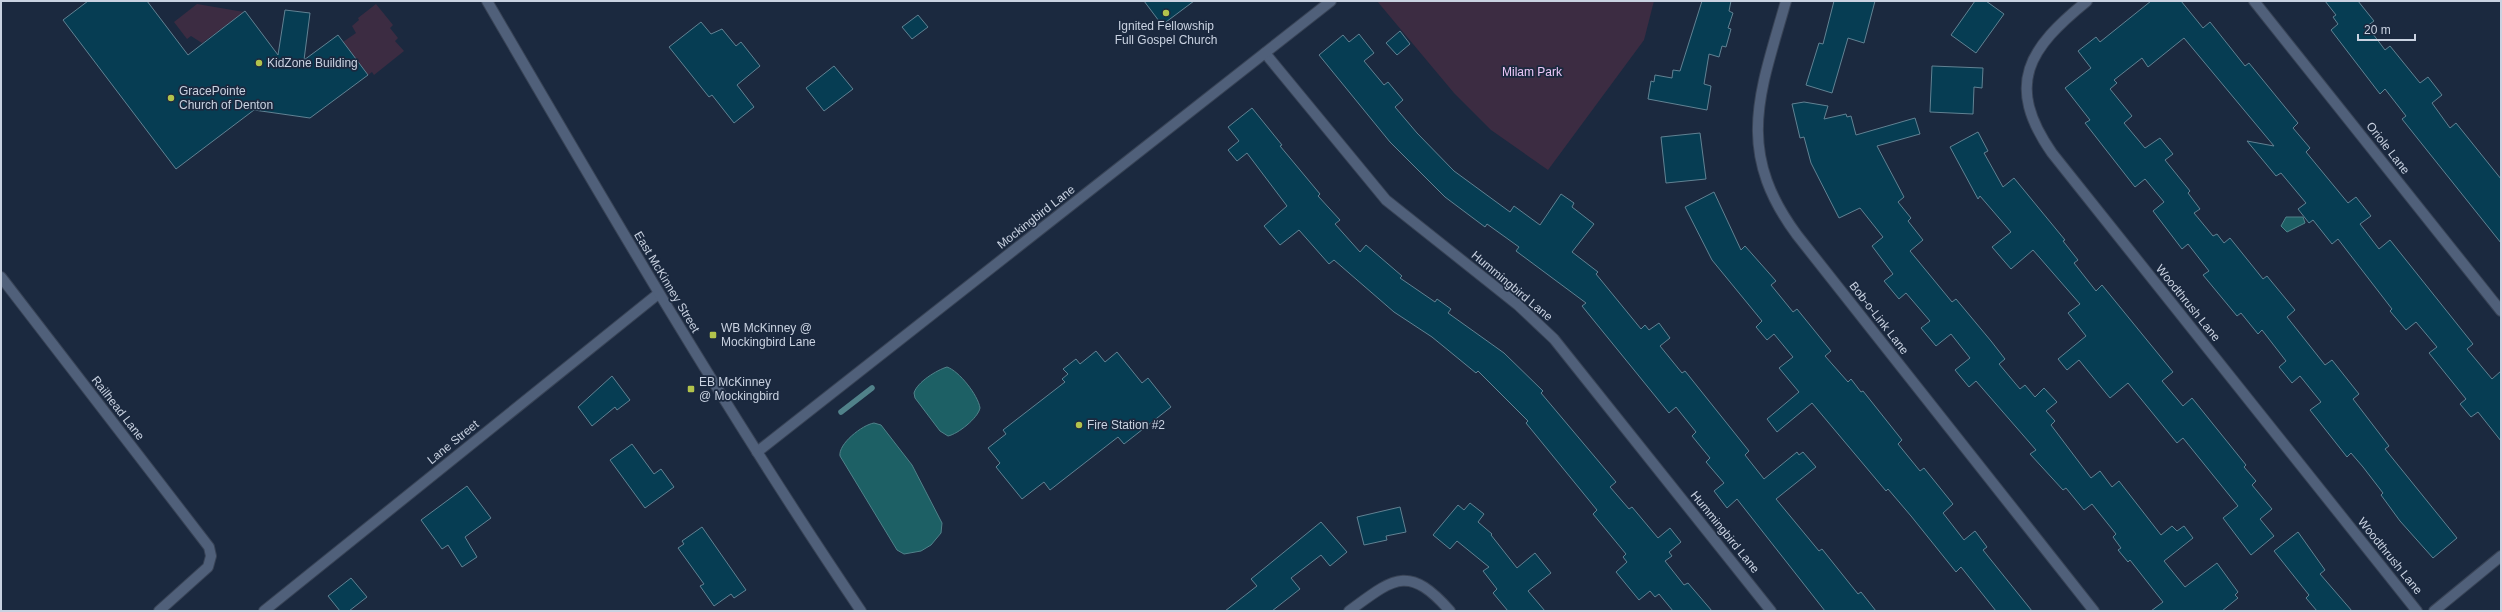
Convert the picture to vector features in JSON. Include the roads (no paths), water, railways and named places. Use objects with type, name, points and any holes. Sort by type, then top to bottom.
[{"type":"street","name":"East McKinney Street","points":[[487,1],[658,294],[757,452],[861,611]]},
{"type":"street","name":"Mockingbird Lane","points":[[757,452],[1331,1]]},
{"type":"street","name":"Bob-o-Link Lane","points":[[1786,1],[1762,85],[1756,123],[1760,164],[1774,202],[1797,235],[2094,611]]},
{"type":"street","name":"Woodthrush Lane","points":[[2087,1],[2058,25],[2044,39],[2034,56],[2027,92],[2029,108],[2036,126],[2052,153],[2417,611]]},
{"type":"street","name":"Oriole Lane","points":[[2254,1],[2501,311]]},
{"type":"street","name":"Hummingbird Lane","points":[[1265,53],[1386,200],[1518,305],[1554,339],[1771,611]]},
{"type":"street","name":"Railhead Lane","points":[[1,277],[203,539],[211,556],[208,567],[197,579],[159,611]]},
{"type":"street","name":"Lane Street","points":[[264,611],[658,294]]},
{"type":"street","points":[[2434,611],[2501,556]]},
{"type":"street","points":[[1349,611],[1383,587],[1406,581],[1416,582],[1430,589],[1450,611]]},
{"type":"waterway","points":[[841,412],[872,388]]},
{"type":"place","name":"Ignited Fellowship Full Gospel Church","points":[[1166,13]]},
{"type":"place","name":"KidZone Building","points":[[259,63]]},
{"type":"place","name":"GracePointe Church of Denton","points":[[171,98]]},
{"type":"place","name":"WB McKinney @ Mockingbird Lane","points":[[713,335]]},
{"type":"place","name":"EB McKinney @ Mockingbird","points":[[691,389]]},
{"type":"place","name":"Fire Station #2","points":[[1079,425]]},
{"type":"park label","name":"Milam Park","points":[[1532,72]]}]
